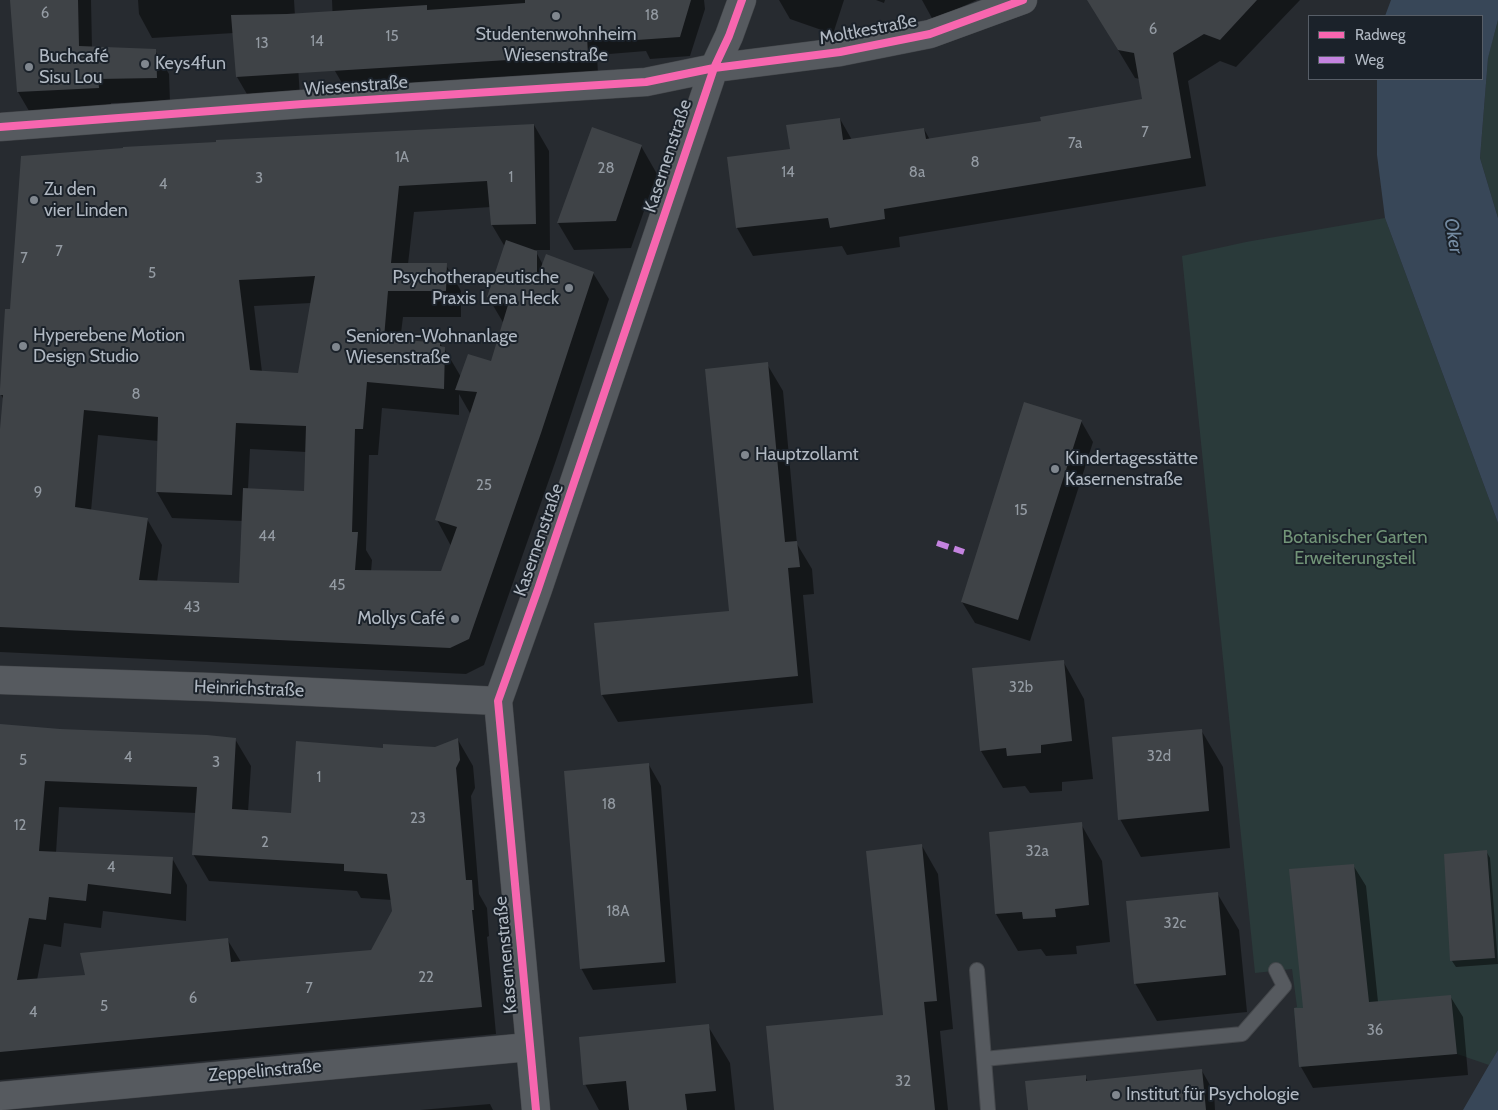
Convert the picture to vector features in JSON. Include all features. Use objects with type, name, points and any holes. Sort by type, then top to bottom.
[{"type":"street","name":"Kasernenstraße","points":[[536,1110],[498,701],[541,580],[714,68],[729,36],[742,0]]},
{"type":"street","name":"Moltkestraße","points":[[714,68],[840,52],[930,34],[1024,0]]},
{"type":"street","name":"Wiesenstraße","points":[[0,127],[303,104],[646,82],[714,68]]},
{"type":"street","name":"Heinrichstraße","points":[[0,680],[498,701]]},
{"type":"street","name":"Zeppelinstraße","points":[[0,1096],[529,1047]]},
{"type":"lane","points":[[977,970],[988,1110]]},
{"type":"lane","points":[[984,1059],[1242,1034],[1284,986],[1276,970]]},
{"type":"green space","points":[[1498,20],[1498,218],[1480,158],[1488,57]]},
{"type":"green space","name":"Botanischer Garten Erweiterungsteil","points":[[1385,218],[1498,523],[1498,1050],[1489,1065],[1457,1054],[1299,1067],[1294,1008],[1297,1007],[1292,969],[1255,973],[1182,256],[1246,242]]},
{"type":"water","name":"Oker","points":[[1391,0],[1498,0],[1498,20],[1488,58],[1480,158],[1498,218],[1498,523],[1385,218],[1377,155],[1377,80],[1483,80],[1483,15],[1385,15]]},
{"type":"water","points":[[1498,1050],[1498,1110],[1463,1110],[1489,1065]]},
{"type":"building","points":[[10,0],[78,0],[79,46],[156,49],[157,78],[98,79],[99,88],[17,92]]},
{"type":"building","points":[[525,0],[691,0],[680,37],[637,40],[637,32],[587,36],[588,55],[236,77],[231,15],[287,14],[427,5],[427,10],[525,3]]},
{"type":"building","points":[[1087,0],[1257,0],[1220,40],[1204,34],[1173,53],[1191,158],[884,209],[885,219],[830,228],[828,218],[736,228],[727,157],[790,149],[786,125],[840,118],[843,140],[924,128],[926,139],[1041,121],[1040,117],[1142,99],[1134,53],[1118,50]]},
{"type":"building","points":[[534,124],[536,224],[491,225],[487,181],[399,186],[391,263],[447,263],[446,291],[388,291],[384,338],[440,343],[440,346],[445,347],[444,389],[367,382],[363,429],[355,429],[352,532],[358,532],[355,570],[441,571],[457,527],[435,520],[477,392],[455,390],[468,354],[491,361],[508,305],[487,297],[506,240],[537,251],[537,278],[546,254],[594,272],[541,433],[469,639],[450,648],[0,627],[0,429],[3,395],[0,395],[0,389],[5,309],[10,309],[21,156],[123,147],[216,142],[216,140]],"holes":[[[315,276],[298,373],[250,370],[239,280]],[[84,410],[158,417],[156,492],[232,495],[236,423],[306,426],[304,491],[243,488],[239,583],[139,580],[148,518],[75,507]]]},
{"type":"building","points":[[592,127],[642,145],[616,221],[557,223]]},
{"type":"building","name":"Hauptzollamt","points":[[768,362],[785,542],[797,541],[800,567],[788,568],[798,676],[601,695],[594,623],[729,611],[705,369]]},
{"type":"building","name":"Kindertagesstätte Kasernenstraße","points":[[1024,402],[1082,420],[1018,620],[961,602]]},
{"type":"building","points":[[1064,660],[1072,741],[1041,745],[1041,753],[1007,756],[1006,748],[980,751],[972,668]]},
{"type":"building","points":[[0,724],[236,738],[232,809],[291,813],[296,741],[383,748],[383,744],[435,747],[458,738],[460,760],[456,768],[466,880],[472,880],[474,910],[472,910],[482,1007],[0,1052]],"holes":[[[45,781],[197,787],[192,855],[344,864],[344,871],[387,874],[392,911],[371,950],[231,962],[228,938],[80,953],[85,975],[17,980],[29,918],[46,920],[49,897],[86,901],[88,884],[171,894],[173,857],[39,851]]]},
{"type":"building","points":[[1202,729],[1209,811],[1118,820],[1112,737]]},
{"type":"building","points":[[649,763],[665,962],[580,969],[564,771]]},
{"type":"building","points":[[1082,822],[1089,905],[1055,909],[1056,917],[1023,919],[1022,912],[995,914],[989,832]]},
{"type":"building","points":[[922,844],[937,1001],[924,1002],[935,1110],[774,1110],[766,1026],[883,1015],[866,851]]},
{"type":"building","points":[[1487,850],[1495,958],[1450,961],[1444,854]]},
{"type":"building","points":[[1354,864],[1369,1002],[1451,995],[1457,1054],[1299,1067],[1294,1008],[1303,1008],[1289,869]]},
{"type":"building","points":[[1218,892],[1226,975],[1134,984],[1126,901]]},
{"type":"building","points":[[709,1024],[716,1091],[685,1094],[687,1110],[629,1110],[626,1081],[583,1085],[579,1037]]},
{"type":"building","name":"Institut für Psychologie","points":[[1202,1069],[1206,1110],[1028,1110],[1025,1081],[1086,1075],[1086,1081]]},
{"type":"marked path","points":[[937,543],[964,552]]},
{"type":"cycle path","points":[[536,1110],[498,701],[538,589],[714,68],[729,36],[742,0]]},
{"type":"cycle path","points":[[0,127],[303,104],[646,82],[714,68],[840,52],[930,34],[1023,0]]},
{"type":"place","name":"Studentenwohnheim Wiesenstraße","points":[[556,16]]},
{"type":"place","name":"Keys4fun","points":[[145,64]]},
{"type":"place","name":"Buchcafé Sisu Lou","points":[[29,67]]},
{"type":"place","name":"Zu den vier Linden","points":[[34,200]]},
{"type":"place","name":"Psychotherapeutische Praxis Lena Heck","points":[[569,288]]},
{"type":"place","name":"Hyperebene Motion Design Studio","points":[[23,346]]},
{"type":"place","name":"Senioren-Wohnanlage Wiesenstraße","points":[[336,347]]},
{"type":"place","name":"Hauptzollamt","points":[[745,455]]},
{"type":"place","name":"Kindertagesstätte Kasernenstraße","points":[[1055,469]]},
{"type":"place","name":"Mollys Café","points":[[455,619]]},
{"type":"place","name":"Institut für Psychologie","points":[[1116,1095]]}]
